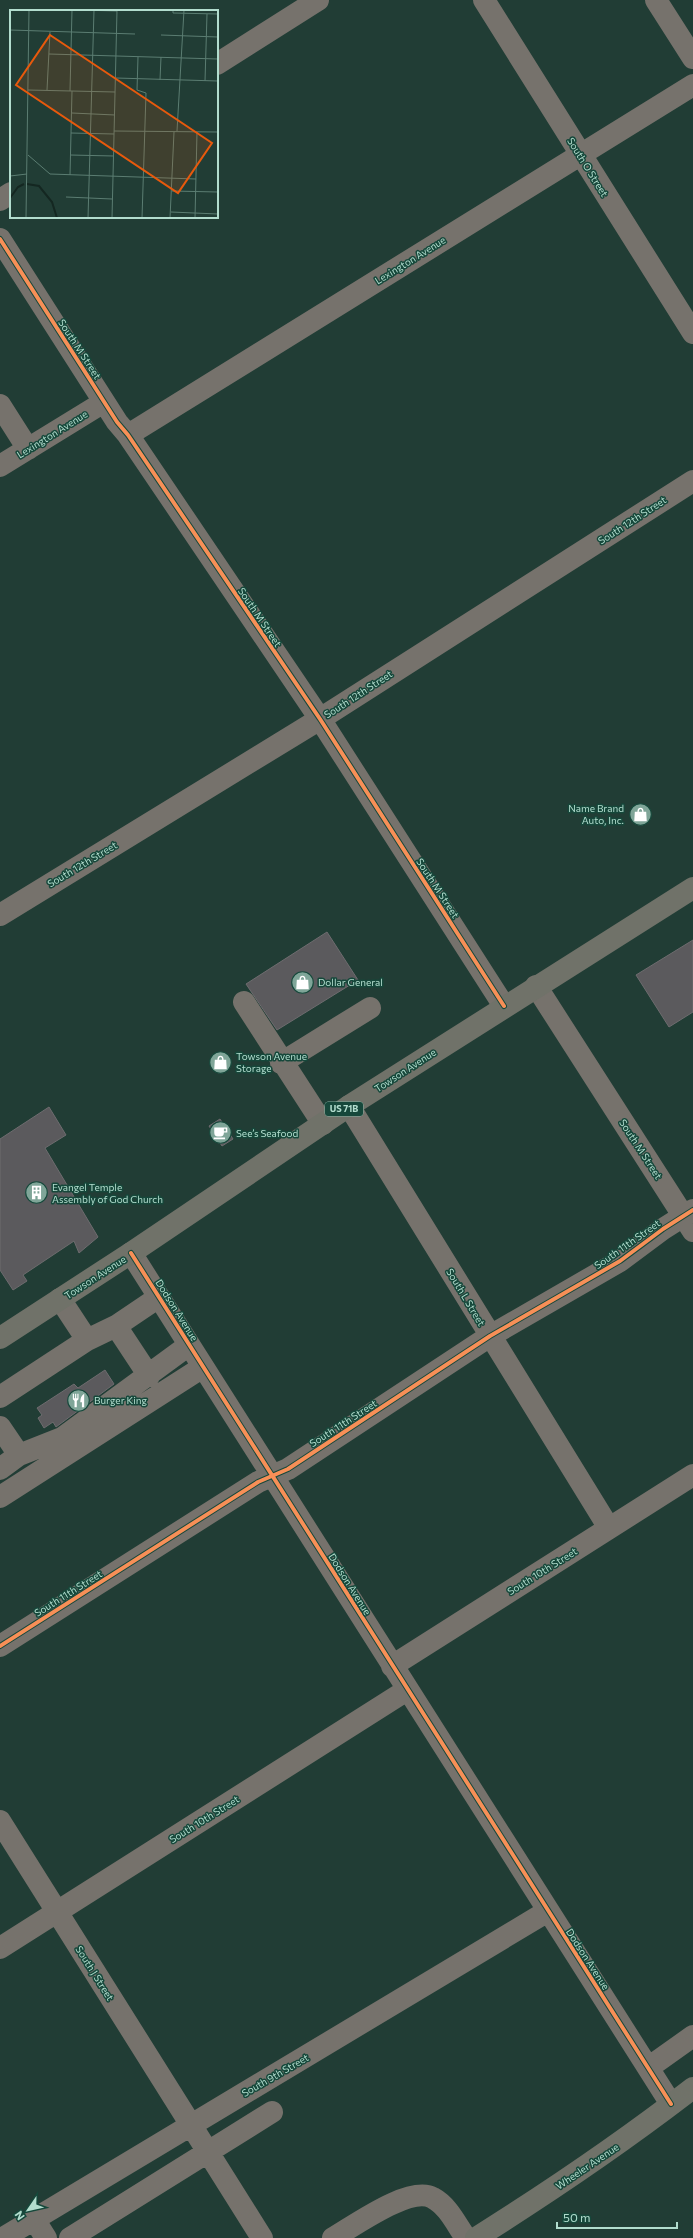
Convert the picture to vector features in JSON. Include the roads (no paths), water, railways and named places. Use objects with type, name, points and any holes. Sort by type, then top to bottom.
[{"type":"main road","name":"Towson Avenue","points":[[0,1337],[131,1253],[350,1106],[504,1006],[693,888]]},
{"type":"main road","name":"Wheeler Avenue","points":[[476,2238],[589,2165],[693,2088]]},
{"type":"street","points":[[218,63],[318,0]]},
{"type":"street","name":"South O Street","points":[[484,0],[693,333]]},
{"type":"street","points":[[656,0],[693,58]]},
{"type":"street","name":"Lexington Avenue","points":[[128,435],[693,85]]},
{"type":"street","points":[[0,200],[10,195]]},
{"type":"street","name":"South M Street","points":[[0,239],[104,402],[128,435],[320,719],[504,1006]]},
{"type":"street","name":"Lexington Avenue","points":[[0,466],[104,402]]},
{"type":"street","points":[[0,404],[28,449]]},
{"type":"street","name":"South 12th Street","points":[[0,915],[320,719],[693,481]]},
{"type":"street","name":"South M Street","points":[[536,986],[690,1219]]},
{"type":"street","points":[[244,1002],[281,1063],[323,1124]]},
{"type":"street","points":[[281,1063],[370,1008]]},
{"type":"street","name":"South L Street","points":[[350,1106],[609,1528]]},
{"type":"street","name":"South 11th Street","points":[[0,1646],[258,1482],[288,1469],[490,1336],[690,1219]]},
{"type":"street","name":"Dodson Avenue","points":[[131,1253],[548,1912],[672,2104]]},
{"type":"street","points":[[0,1397],[87,1340],[116,1326],[159,1297]]},
{"type":"street","points":[[60,1299],[87,1340]]},
{"type":"street","points":[[116,1326],[149,1376]]},
{"type":"street","points":[[0,1469],[19,1455],[62,1438],[149,1376],[189,1344]]},
{"type":"street","points":[[0,1497],[203,1367]]},
{"type":"street","points":[[0,1427],[19,1455]]},
{"type":"street","name":"South 10th Street","points":[[392,1666],[693,1475]]},
{"type":"street","name":"South 10th Street","points":[[0,1948],[407,1690]]},
{"type":"street","name":"South J Street","points":[[0,1821],[262,2238]]},
{"type":"street","name":"South 9th Street","points":[[3,2238],[548,1912]]},
{"type":"street","points":[[648,2068],[693,2036]]},
{"type":"street","points":[[70,2238],[272,2112]]},
{"type":"street","points":[[333,2238],[403,2198],[420,2194],[432,2197],[446,2208],[466,2238]]},
{"type":"street","points":[[34,2219],[46,2238]]},
{"type":"place","name":"Name Brand Auto, Inc.","points":[[640,814]]},
{"type":"place","name":"Dollar General","points":[[302,982]]},
{"type":"place","name":"Towson Avenue Storage","points":[[221,1062]]},
{"type":"place","name":"See’s Seafood","points":[[221,1133]]},
{"type":"place","name":"Evangel Temple Assembly of God Church","points":[[36,1193]]},
{"type":"place","name":"Burger King","points":[[79,1400]]}]
